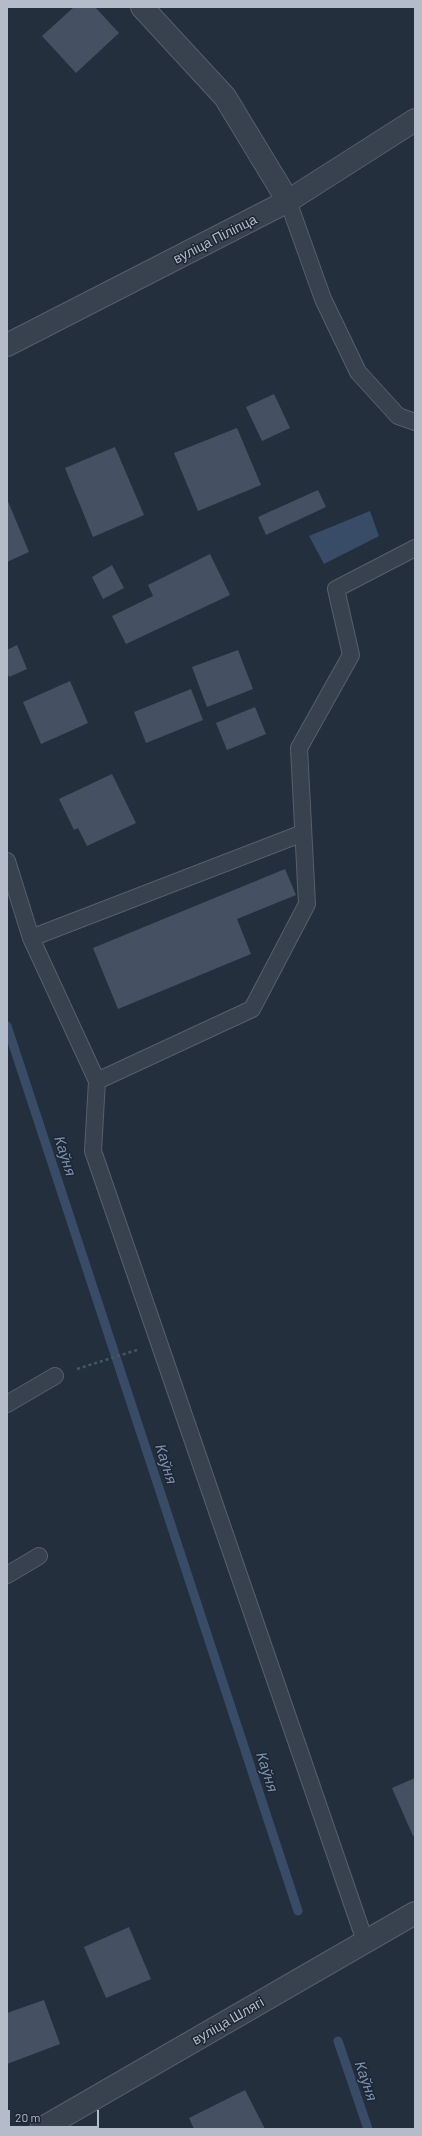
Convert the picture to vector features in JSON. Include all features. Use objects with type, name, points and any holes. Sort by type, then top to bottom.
[{"type":"street","points":[[142,7],[225,97],[288,201]]},
{"type":"street","name":"вуліца Піліпца","points":[[7,345],[288,201],[415,120]]},
{"type":"street","name":"вуліца Шлягі","points":[[41,2129],[415,1913]]},
{"type":"lane","points":[[288,201],[323,299],[358,372],[398,416],[415,422]]},
{"type":"lane","points":[[97,1081],[252,1009],[307,904],[299,748],[351,655],[336,589],[415,548]]},
{"type":"lane","points":[[31,938],[303,833]]},
{"type":"lane","points":[[7,862],[31,938],[97,1081],[93,1151],[365,1941]]},
{"type":"lane","points":[[7,1404],[55,1376]]},
{"type":"lane","points":[[7,1576],[39,1556]]},
{"type":"path","points":[[96,1363],[135,1351]]},
{"type":"water","points":[[370,511],[379,536],[324,564],[309,536]]},
{"type":"building","points":[[74,7],[95,7],[119,33],[76,73],[42,36]]},
{"type":"building","points":[[274,394],[290,428],[262,441],[246,407]]},
{"type":"building","points":[[237,428],[261,485],[198,511],[174,453]]},
{"type":"building","points":[[115,447],[144,515],[93,537],[65,468]]},
{"type":"building","points":[[318,490],[326,507],[266,535],[258,517]]},
{"type":"building","points":[[7,499],[29,552],[7,562]]},
{"type":"building","points":[[210,554],[230,595],[126,644],[112,616],[153,596],[148,585]]},
{"type":"building","points":[[112,565],[124,588],[103,599],[92,577]]},
{"type":"building","points":[[17,645],[27,669],[9,677],[7,672],[7,650]]},
{"type":"building","points":[[238,650],[253,689],[207,707],[192,667]]},
{"type":"building","points":[[70,681],[88,723],[41,744],[23,702]]},
{"type":"building","points":[[191,689],[203,720],[146,743],[134,712]]},
{"type":"building","points":[[255,707],[266,734],[227,750],[216,723]]},
{"type":"building","points":[[112,774],[136,823],[87,846],[78,828],[74,830],[59,799]]},
{"type":"building","points":[[285,869],[296,895],[237,919],[251,954],[118,1009],[93,948]]},
{"type":"building","points":[[415,1778],[415,1835],[413,1836],[392,1788]]},
{"type":"building","points":[[129,1927],[151,1979],[106,1998],[84,1947]]},
{"type":"building","points":[[44,2000],[60,2044],[7,2064],[7,2013]]},
{"type":"building","points":[[245,2090],[265,2129],[194,2129],[189,2118]]},
{"type":"waterway","name":"Каўня","points":[[7,1026],[298,1911]]},
{"type":"waterway","name":"Каўня","points":[[338,2041],[368,2129]]}]
